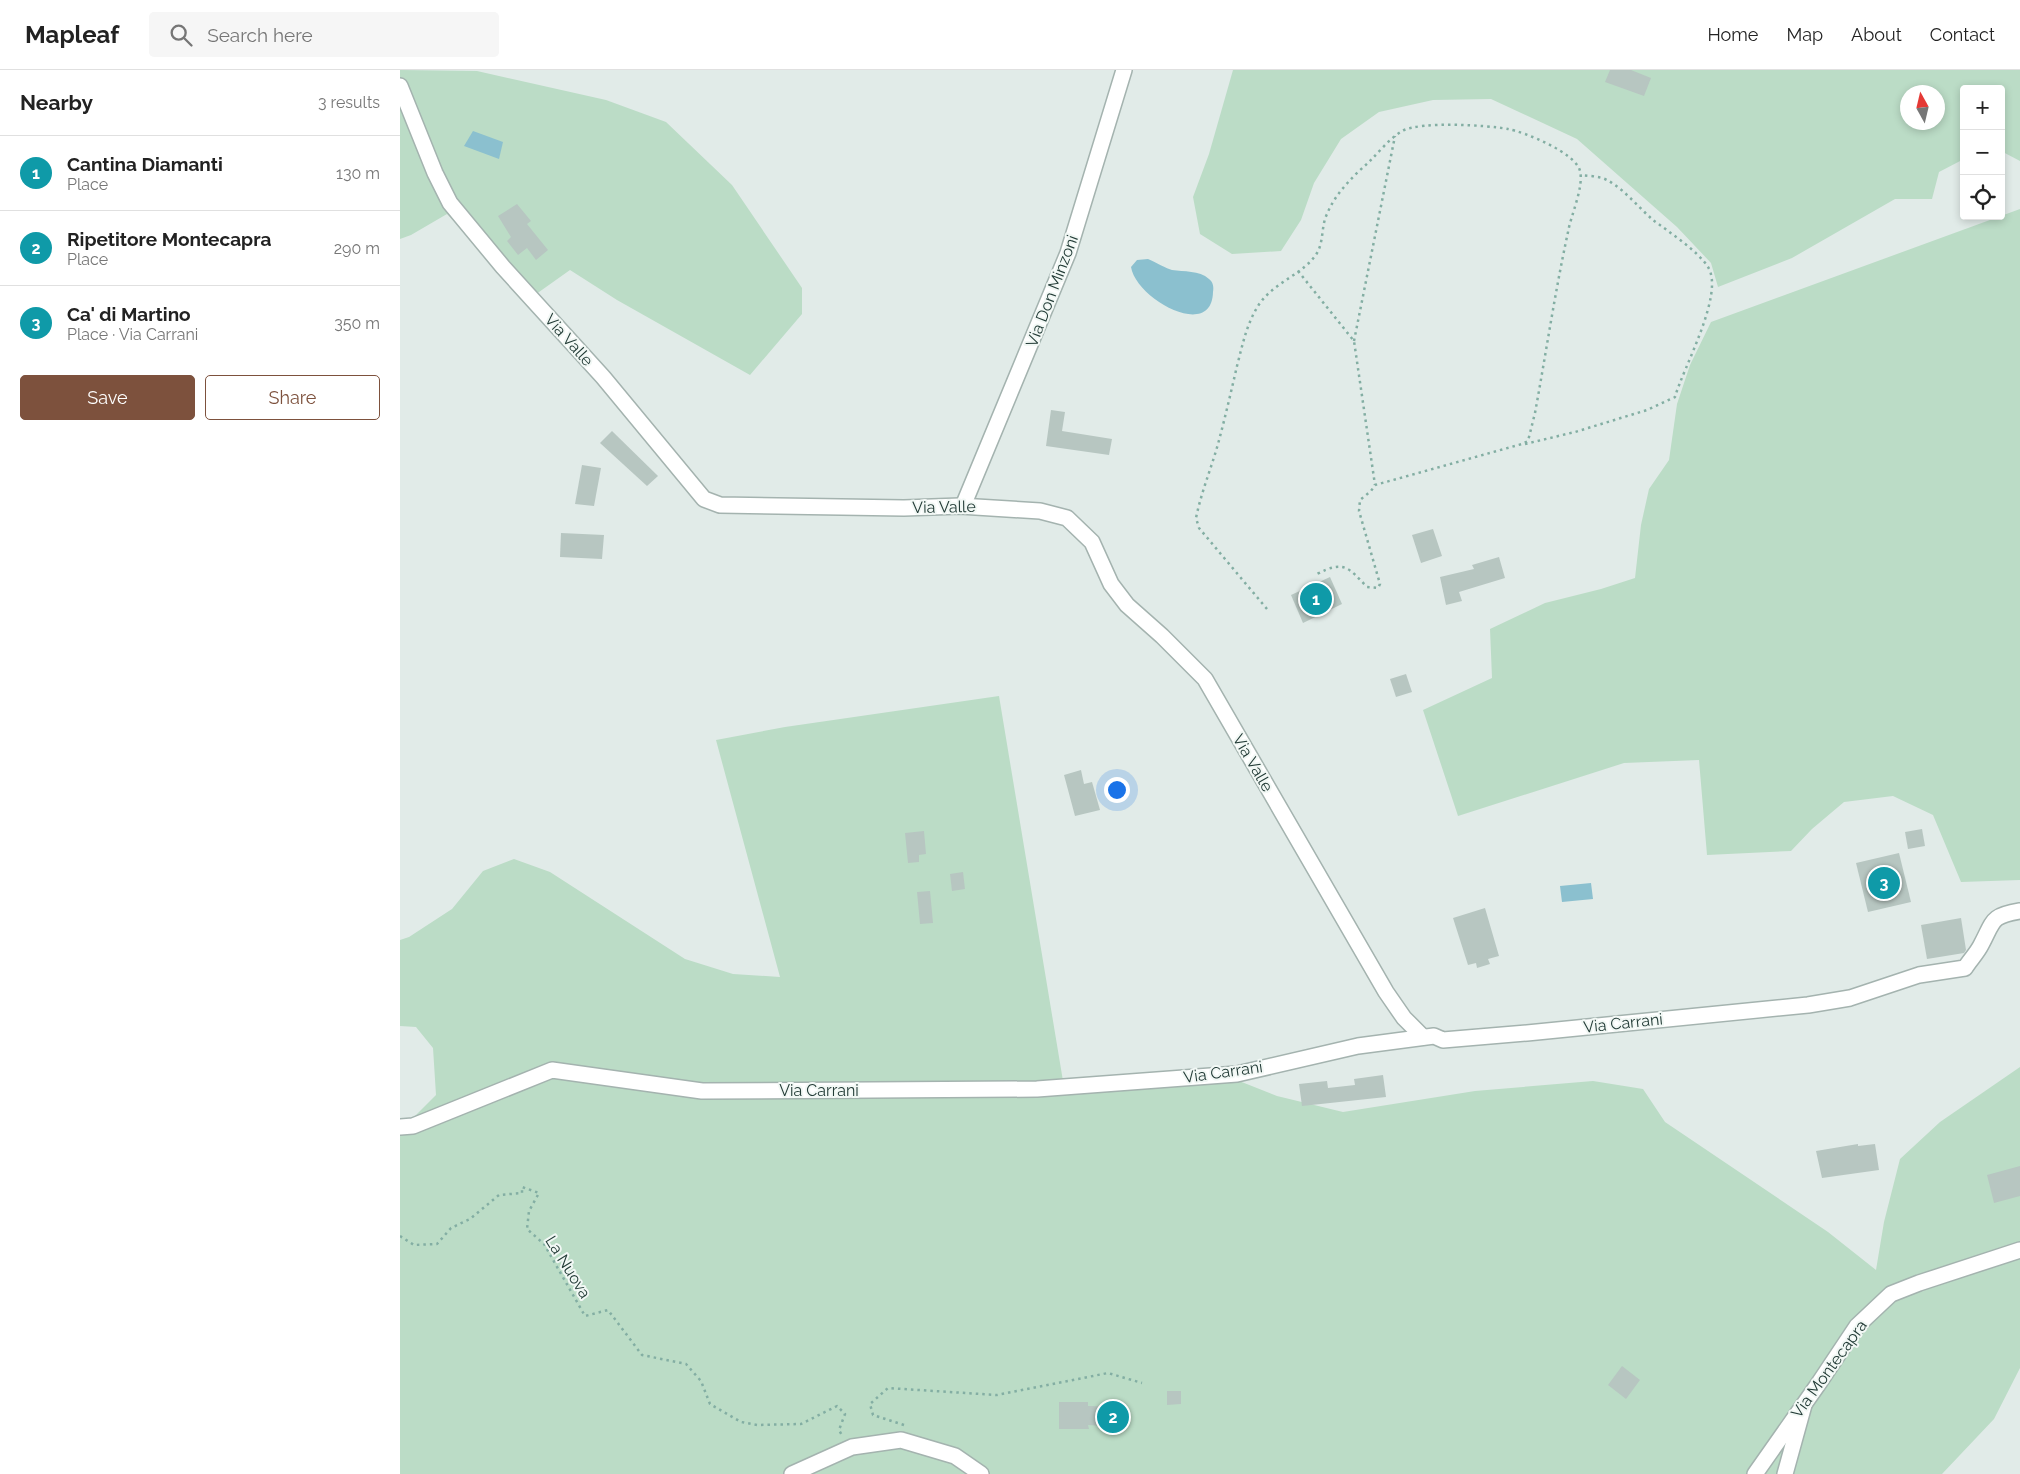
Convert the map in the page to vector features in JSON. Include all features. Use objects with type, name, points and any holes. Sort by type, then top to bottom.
[{"type":"street","name":"Via Don Minzoni","points":[[963,506],[1068,252],[1124,70]]},
{"type":"street","name":"Via Valle","points":[[400,86],[434,173],[450,203],[503,267],[603,377],[704,499],[720,505],[895,508],[963,506],[1040,511],[1067,518],[1092,542],[1112,584],[1127,605],[1162,636],[1205,679],[1386,992],[1404,1018],[1423,1038]]},
{"type":"street","name":"Via Carrani","points":[[400,1128],[413,1126],[552,1070],[702,1091],[1038,1090],[1237,1074],[1358,1046],[1434,1036],[1443,1040],[1808,1005],[1850,998],[1919,975],[1965,968],[1981,945],[1990,925],[2002,914],[2020,911]]},
{"type":"street","name":"Via Montecapra","points":[[1755,1474],[1857,1326],[1891,1294],[1919,1282],[2020,1250]]},
{"type":"street","points":[[1785,1474],[1804,1404]]},
{"type":"street","points":[[792,1474],[852,1447],[901,1440],[955,1456],[982,1474]]},
{"type":"path","points":[[1267,609],[1199,528],[1196,518],[1218,446],[1247,326],[1259,304],[1269,292],[1309,263],[1319,250],[1325,217],[1354,175],[1395,136],[1409,128],[1419,126],[1475,125],[1513,130],[1564,153],[1576,162],[1581,175],[1579,191],[1568,232],[1531,434],[1528,441],[1522,444]]},
{"type":"path","points":[[1375,485],[1354,341],[1395,136]]},
{"type":"path","points":[[1317,574],[1331,566],[1343,566],[1349,568],[1367,587],[1378,588],[1380,584],[1358,503],[1375,485],[1522,444],[1574,432],[1648,410],[1675,397],[1706,317],[1712,291],[1712,276],[1708,266],[1693,251],[1606,179],[1581,175]]},
{"type":"path","points":[[1298,271],[1354,341]]},
{"type":"path","name":"La Nuova","points":[[400,1236],[414,1245],[437,1244],[451,1228],[470,1219],[499,1195],[522,1193],[522,1188],[539,1193],[529,1211],[527,1229],[544,1244],[585,1316],[608,1310],[642,1355],[686,1364],[701,1381],[710,1404],[740,1422],[758,1425],[801,1424],[837,1406],[845,1414],[839,1430],[843,1437],[844,1451]]},
{"type":"path","points":[[909,1428],[873,1414],[870,1404],[888,1388],[997,1395],[1108,1373],[1142,1383]]},
{"type":"green space","points":[[400,70],[477,71],[606,100],[666,122],[732,185],[802,288],[802,314],[750,375],[617,300],[570,270],[532,297],[447,214],[411,235],[400,239]]},
{"type":"green space","points":[[1233,70],[2020,70],[2020,161],[2005,153],[2005,85],[1960,85],[1960,161],[1939,172],[1932,199],[1895,199],[1792,258],[1718,287],[1711,263],[1677,227],[1577,139],[1491,99],[1433,100],[1379,112],[1341,139],[1314,183],[1301,220],[1281,251],[1232,254],[1200,234],[1193,197],[1209,154]]},
{"type":"green space","points":[[2020,209],[2020,880],[1961,882],[1933,815],[1893,796],[1844,802],[1812,829],[1791,851],[1707,855],[1699,760],[1624,763],[1458,816],[1423,710],[1492,678],[1490,629],[1545,603],[1635,578],[1641,525],[1649,489],[1669,460],[1677,404],[1690,365],[1711,322],[1990,220],[2005,220],[2005,214]]},
{"type":"green space","points":[[999,696],[1064,1087],[1219,1073],[1277,1096],[1343,1112],[1475,1091],[1593,1081],[1643,1089],[1665,1122],[1828,1232],[1876,1270],[1884,1222],[1900,1159],[1940,1122],[2020,1067],[2020,1368],[1994,1419],[1942,1474],[400,1474],[400,1122],[412,1119],[436,1095],[433,1048],[416,1027],[400,1026],[400,940],[409,937],[452,909],[483,871],[514,859],[550,872],[685,959],[733,974],[780,977],[716,740],[785,727]]},
{"type":"water","points":[[473,131],[503,142],[499,159],[464,146]]},
{"type":"water","points":[[1148,259],[1170,269],[1196,273],[1209,279],[1212,283],[1213,292],[1209,306],[1200,313],[1188,314],[1174,310],[1159,302],[1136,279],[1131,267],[1137,260]]},
{"type":"water","points":[[1591,883],[1593,899],[1562,902],[1560,886]]},
{"type":"building","points":[[1610,70],[1631,70],[1651,78],[1644,96],[1605,82]]},
{"type":"building","points":[[517,204],[531,221],[527,224],[548,250],[536,260],[527,248],[518,255],[507,241],[511,237],[498,216]]},
{"type":"building","points":[[1051,410],[1065,412],[1062,431],[1112,439],[1109,455],[1046,446]]},
{"type":"building","points":[[612,431],[658,476],[647,486],[600,443]]},
{"type":"building","points":[[582,465],[601,468],[594,506],[575,504]]},
{"type":"building","points":[[1433,529],[1442,556],[1421,563],[1412,535]]},
{"type":"building","points":[[561,533],[604,535],[602,559],[560,557]]},
{"type":"building","points":[[1499,557],[1505,578],[1459,592],[1462,601],[1446,605],[1440,577],[1474,569],[1472,565]]},
{"type":"building","points":[[1330,577],[1342,604],[1303,623],[1291,595]]},
{"type":"building","points":[[1406,674],[1412,692],[1396,697],[1390,679]]},
{"type":"building","points":[[1081,770],[1084,784],[1092,782],[1100,810],[1075,816],[1064,775]]},
{"type":"building","points":[[1922,829],[1925,846],[1908,849],[1905,832]]},
{"type":"building","points":[[924,831],[926,854],[919,855],[919,862],[908,863],[905,833]]},
{"type":"building","points":[[1899,853],[1911,902],[1868,912],[1856,863]]},
{"type":"building","points":[[963,872],[965,889],[952,891],[950,874]]},
{"type":"building","points":[[930,891],[933,923],[920,924],[917,892]]},
{"type":"building","points":[[1485,908],[1499,956],[1488,959],[1490,964],[1477,968],[1476,963],[1468,965],[1453,918]]},
{"type":"building","points":[[1961,918],[1966,950],[1964,953],[1927,959],[1921,925]]},
{"type":"building","points":[[1383,1075],[1386,1097],[1302,1106],[1299,1084],[1327,1081],[1328,1088],[1355,1085],[1354,1079]]},
{"type":"building","points":[[1858,1144],[1858,1146],[1875,1144],[1879,1170],[1822,1178],[1816,1151]]},
{"type":"building","points":[[2020,1166],[2020,1196],[1994,1203],[1987,1175]]},
{"type":"building","points":[[1622,1366],[1640,1380],[1626,1399],[1608,1385]]},
{"type":"building","points":[[1167,1391],[1181,1391],[1181,1404],[1167,1405]]},
{"type":"building","points":[[1059,1402],[1088,1402],[1088,1406],[1126,1407],[1124,1427],[1088,1425],[1089,1429],[1059,1429]]},
{"type":"place","name":"Cantina Diamanti","points":[[1316,599]]},
{"type":"place","name":"Ca' di Martino","points":[[1884,883]]},
{"type":"place","name":"Ripetitore Montecapra","points":[[1113,1417]]}]
